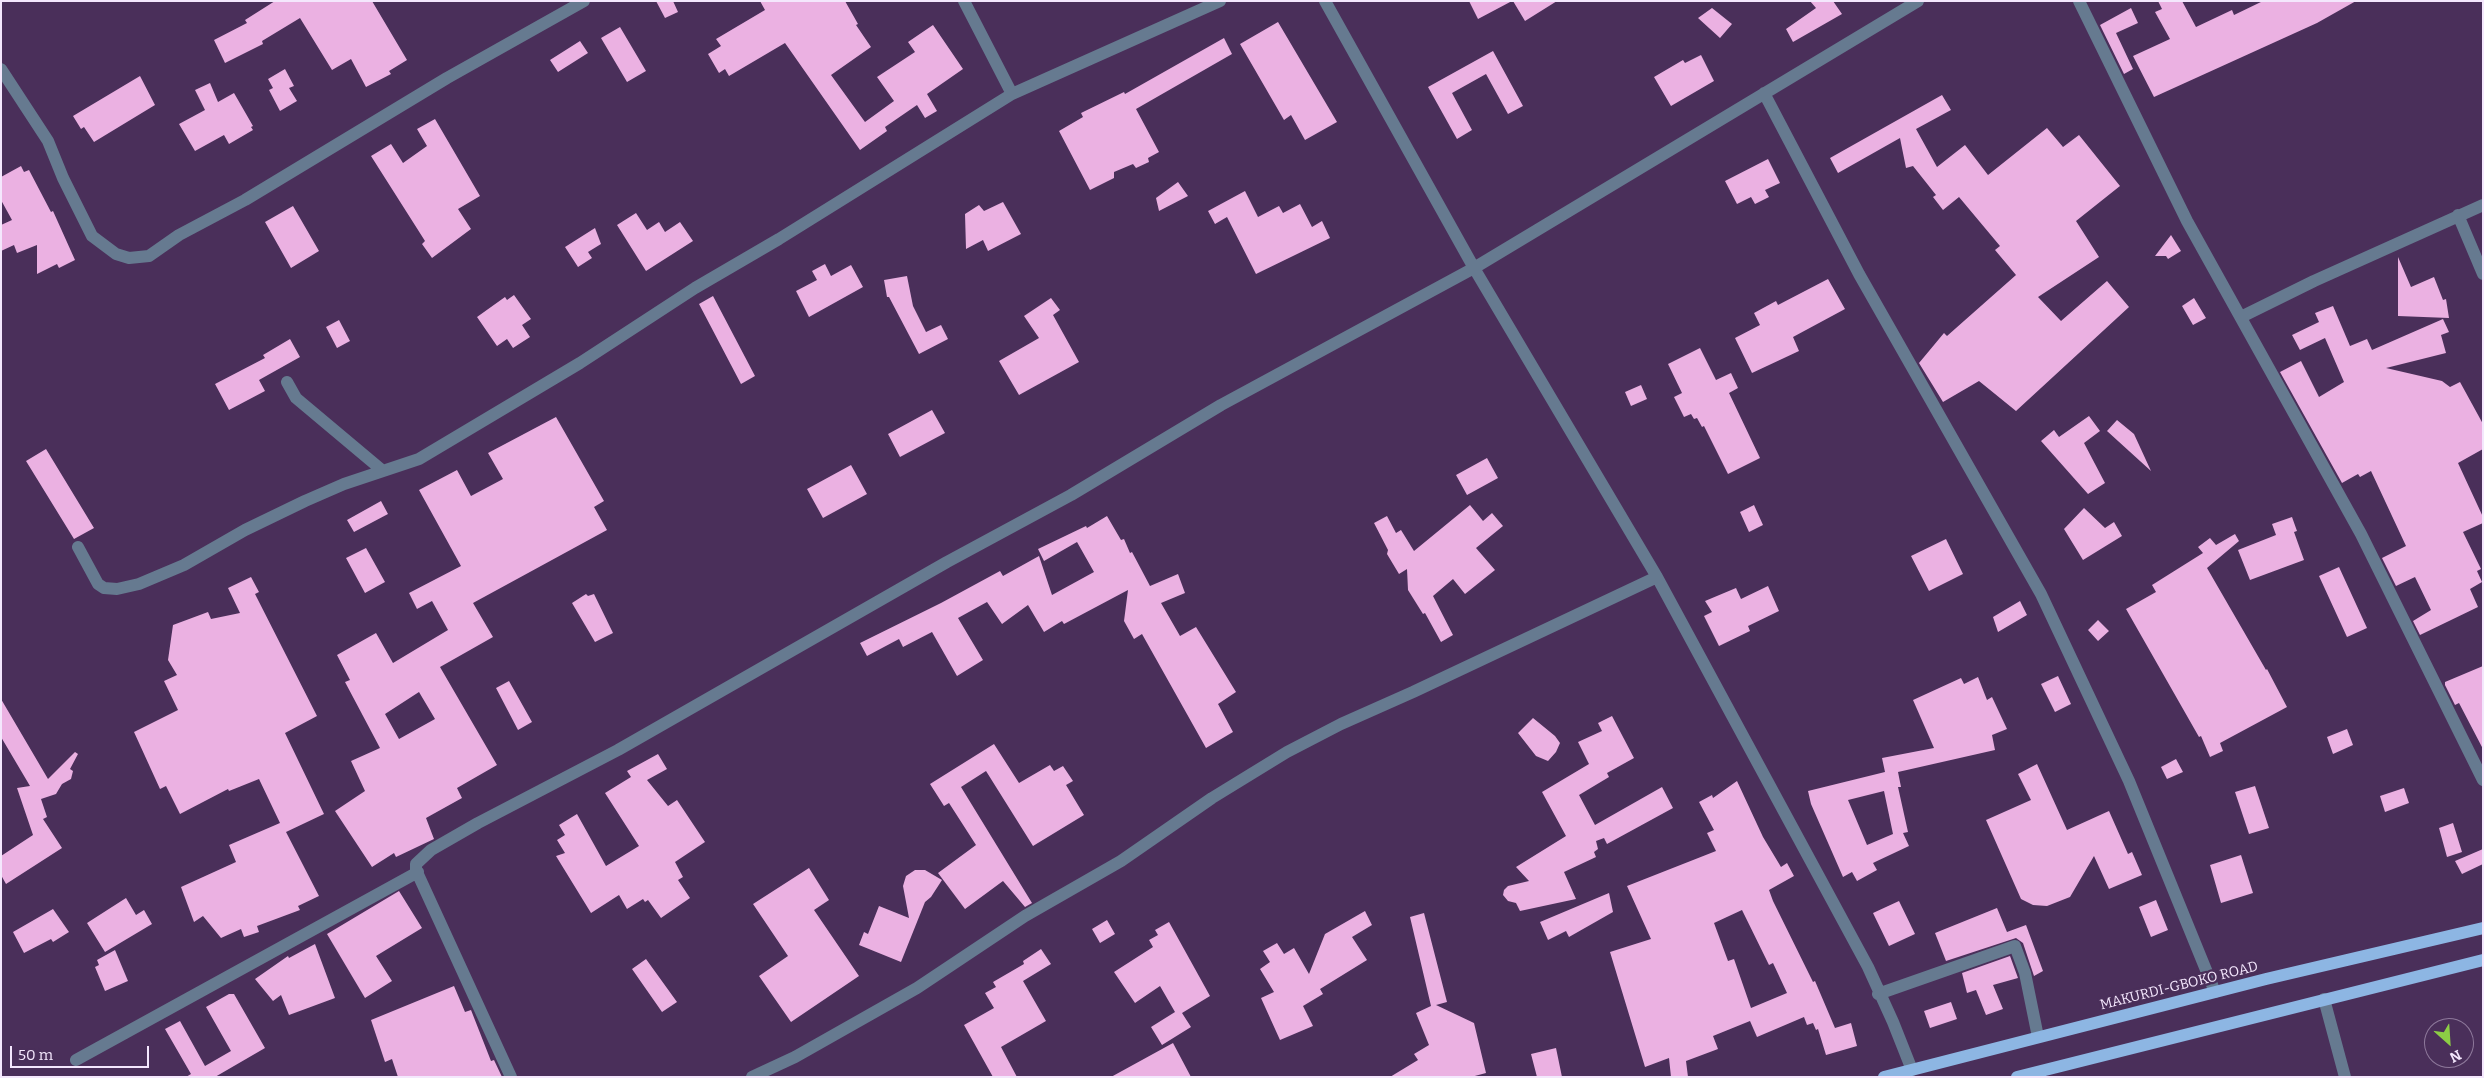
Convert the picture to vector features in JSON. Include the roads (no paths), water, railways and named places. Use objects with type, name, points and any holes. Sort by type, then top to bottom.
[{"type":"main road","name":"MAKURDI-GBOKO ROAD","points":[[1884,1077],[2215,992],[2483,928]]},
{"type":"main road","points":[[2016,1077],[2483,960]]},
{"type":"street","points":[[1,69],[48,141],[62,178],[92,236],[116,254],[129,258],[149,256],[179,235],[245,200],[397,110],[446,78],[584,1]]},
{"type":"street","points":[[964,1],[1012,94]]},
{"type":"street","points":[[78,547],[98,584],[114,589],[124,587],[184,565],[245,530],[305,502],[419,459],[580,363],[695,288],[779,239],[1012,94],[1220,1]]},
{"type":"street","points":[[1325,1],[1474,268],[1657,577],[1868,967],[1878,994],[1894,1022],[1912,1070]]},
{"type":"street","points":[[511,1077],[418,872],[416,864],[431,850],[478,823],[618,750],[947,562],[1071,495],[1221,405],[1474,268],[1918,1]]},
{"type":"street","points":[[2079,1],[2187,221],[2361,534],[2483,780]]},
{"type":"street","points":[[1764,93],[1859,274],[2041,594],[2129,781],[2215,992]]},
{"type":"street","points":[[2241,317],[2483,205]]},
{"type":"street","points":[[2458,215],[2483,274]]},
{"type":"street","points":[[287,382],[296,398],[383,471]]},
{"type":"street","points":[[752,1077],[795,1057],[917,988],[1025,916],[1121,861],[1212,798],[1287,752],[1341,724],[1657,577]]},
{"type":"street","points":[[76,1060],[418,872]]},
{"type":"street","points":[[1878,994],[2015,946],[2025,973],[2038,1038]]},
{"type":"street","points":[[2324,999],[2345,1077]]}]
